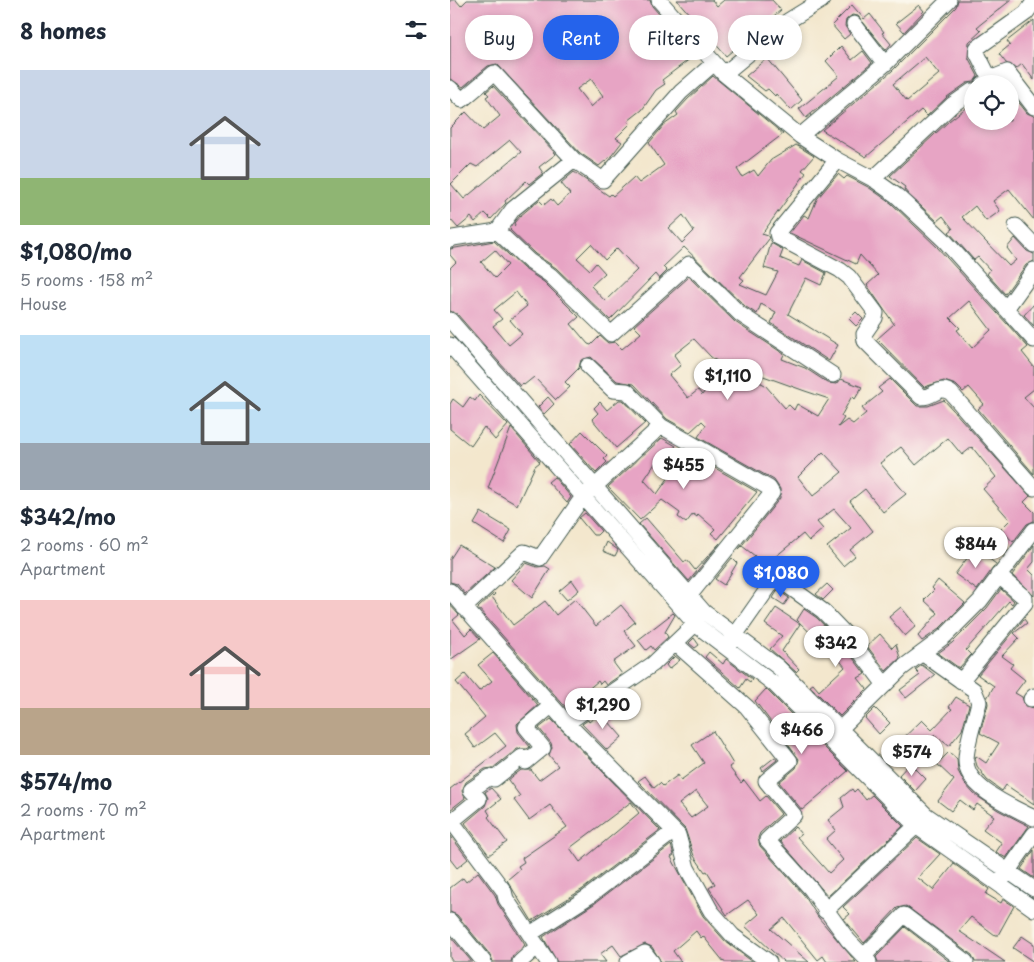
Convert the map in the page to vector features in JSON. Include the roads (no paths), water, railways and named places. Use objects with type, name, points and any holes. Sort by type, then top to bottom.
[{"type":"street","points":[[659,0],[719,69],[800,136],[897,196],[944,240],[1006,309],[1033,335]]},
{"type":"street","points":[[450,88],[462,100],[494,73],[574,160],[603,180],[681,92],[719,69],[822,0]]},
{"type":"street","points":[[800,136],[885,64],[948,0]]},
{"type":"street","points":[[984,75],[977,48],[1026,13],[1034,2]]},
{"type":"street","points":[[854,24],[885,64]]},
{"type":"street","points":[[1019,88],[1034,107]]},
{"type":"street","points":[[872,179],[952,105],[964,97]]},
{"type":"street","points":[[450,240],[497,231],[514,209],[574,160]]},
{"type":"street","points":[[836,160],[777,233],[778,237],[840,270],[849,277],[876,312],[875,318],[864,334],[865,341],[921,397],[926,398],[940,390],[946,390],[950,393],[1034,488]]},
{"type":"street","points":[[1016,226],[1034,245]]},
{"type":"street","points":[[497,231],[529,260],[550,275],[611,334],[689,264],[740,314],[833,376]]},
{"type":"street","points":[[1006,309],[1034,270]]},
{"type":"street","points":[[450,320],[594,488],[695,624],[836,734],[926,815],[1004,878],[1034,909]]},
{"type":"street","points":[[450,345],[582,498],[651,565],[689,596],[704,612],[735,637],[778,667],[910,822],[1004,878],[1034,889]]},
{"type":"street","points":[[588,366],[613,390],[627,391],[661,426],[769,488],[772,493],[689,596]]},
{"type":"street","points":[[464,608],[524,552],[540,558],[582,498],[661,426]]},
{"type":"street","points":[[836,734],[885,685],[922,653],[946,636],[980,602],[998,575],[1034,530]]},
{"type":"street","points":[[961,681],[1025,603],[1025,598],[1020,592],[998,575]]},
{"type":"street","points":[[726,649],[774,580],[780,580],[823,611],[851,640],[885,685]]},
{"type":"street","points":[[450,591],[551,706],[678,835],[687,868],[711,911],[733,936],[769,962]]},
{"type":"street","points":[[567,723],[653,664],[695,624]]},
{"type":"street","points":[[675,643],[747,707],[790,761],[766,781],[794,815],[767,840],[811,889],[825,911],[866,959],[904,915],[966,962]]},
{"type":"street","points":[[922,653],[974,690],[979,702],[966,761],[969,772],[975,782],[989,795],[1034,818]]},
{"type":"street","points":[[548,962],[506,899],[504,891],[451,820],[478,799],[472,790],[490,777],[494,779],[522,757],[526,762],[543,748],[526,727],[551,706]]},
{"type":"street","points":[[825,911],[910,822],[917,806]]},
{"type":"street","points":[[520,962],[534,940],[674,831]]},
{"type":"street","points":[[1004,878],[1034,834]]},
{"type":"street","points":[[450,921],[484,962]]},
{"type":"street","points":[[628,962],[645,953],[652,962]]}]
